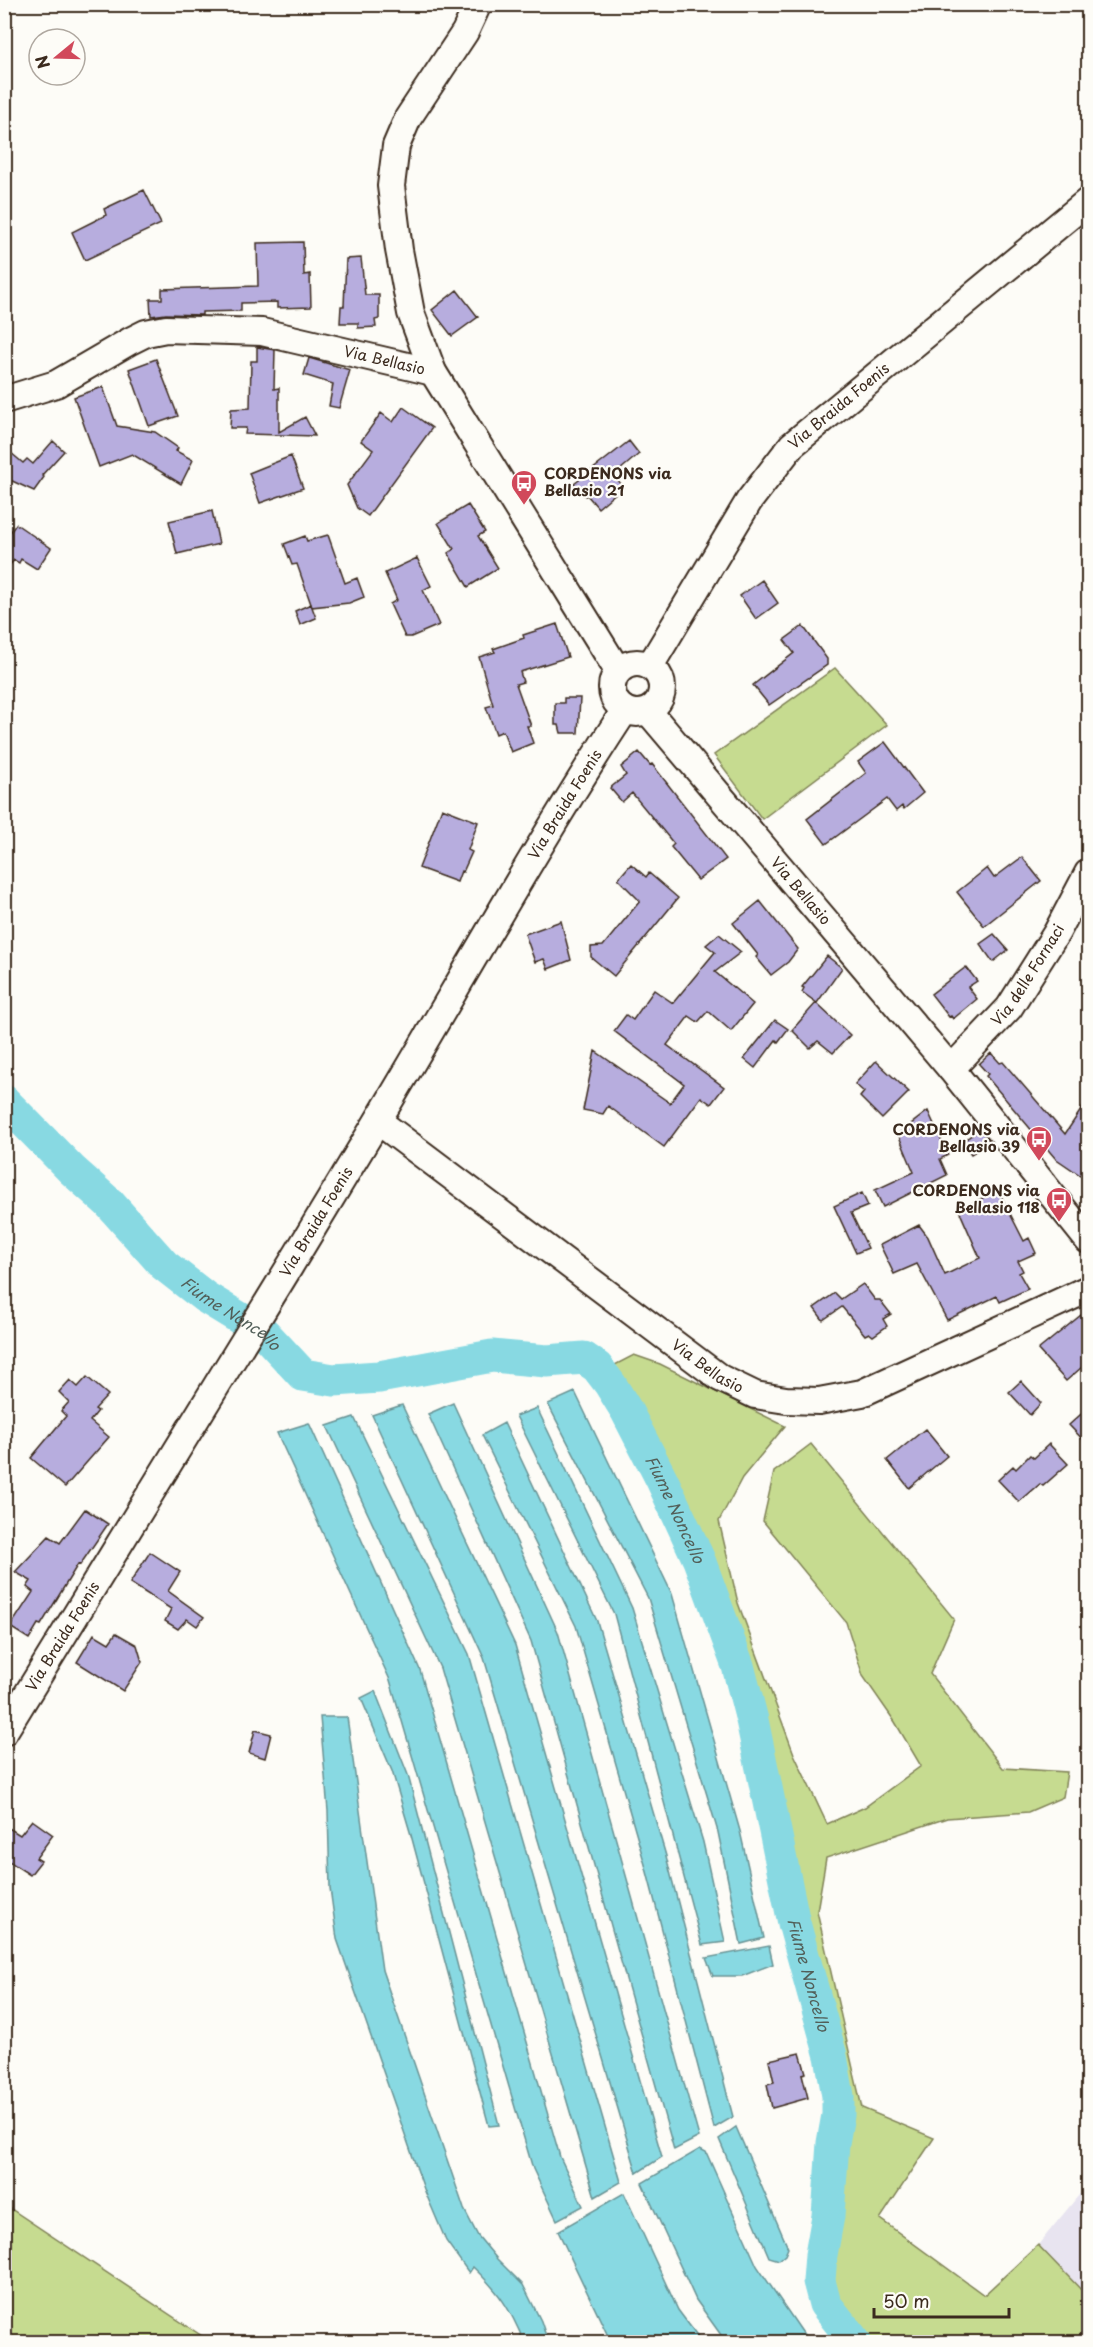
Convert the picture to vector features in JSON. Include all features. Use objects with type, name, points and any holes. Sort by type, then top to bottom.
[{"type":"street","points":[[433,372],[411,313],[399,250],[392,186],[396,146],[408,118],[465,32],[478,4]]},
{"type":"street","name":"Via Braida Foenis","points":[[650,666],[749,501],[792,444],[1089,201]]},
{"type":"street","name":"Via Bellasio","points":[[4,400],[56,384],[138,337],[166,329],[262,332],[433,372],[618,671]]},
{"type":"street","points":[[631,663],[650,666],[662,680],[663,690],[659,702],[636,711],[618,705],[613,696],[612,684],[618,671],[631,663]]},
{"type":"street","name":"Via Bellasio","points":[[636,711],[951,1068],[1089,1240]]},
{"type":"street","name":"Via Braida Foenis","points":[[4,1732],[148,1501],[476,953],[636,711]]},
{"type":"street","name":"Via delle Fornaci","points":[[951,1068],[1008,1008],[1057,932],[1089,873]]},
{"type":"street","name":"Via Bellasio","points":[[378,1120],[720,1378],[755,1395],[786,1400],[819,1401],[862,1393],[1089,1289]]},
{"type":"shaded area","points":[[1088,2184],[1088,2297],[1038,2245]]},
{"type":"green space","points":[[835,668],[887,725],[762,819],[714,755]]},
{"type":"green space","points":[[634,1355],[660,1364],[785,1426],[742,1478],[719,1521],[738,1603],[794,1754],[827,1824],[865,1807],[921,1766],[895,1722],[863,1676],[846,1622],[763,1521],[774,1472],[811,1444],[954,1619],[930,1674],[1003,1768],[1067,1772],[1063,1797],[1028,1812],[947,1818],[826,1858],[817,1911],[862,2108],[934,2138],[880,2219],[984,2295],[1038,2245],[1088,2297],[1088,2342],[855,2342],[825,2304],[819,2281],[838,2115],[838,2096],[831,2056],[794,1923],[752,1720],[738,1666],[699,1560],[662,1480],[610,1384],[611,1367]]},
{"type":"green space","points":[[5,2205],[211,2342],[5,2342]]},
{"type":"water","points":[[575,1392],[672,1594],[740,1831],[764,1938],[741,1944],[718,1832],[648,1598],[548,1404]]},
{"type":"water","points":[[453,1403],[558,1632],[699,2137],[674,2150],[531,1641],[428,1414]]},
{"type":"water","points":[[402,1405],[515,1645],[662,2157],[637,2173],[484,1658],[372,1415]]},
{"type":"water","points":[[537,1408],[632,1608],[703,1842],[725,1942],[702,1945],[614,1614],[516,1416]]},
{"type":"water","points":[[354,1417],[469,1654],[621,2182],[595,2197],[440,1668],[327,1426]]},
{"type":"water","points":[[309,1423],[420,1670],[560,2157],[583,2206],[557,2220],[533,2169],[390,1680],[277,1433]]},
{"type":"water","points":[[504,1423],[597,1621],[666,1856],[733,2117],[714,2128],[646,1868],[576,1626],[482,1435]]},
{"type":"water","points":[[375,1691],[408,1775],[499,2125],[489,2126],[392,1771],[361,1698]]},
{"type":"water","points":[[320,1717],[347,1717],[382,1970],[464,2209],[478,2236],[523,2285],[541,2321],[548,2342],[524,2342],[514,2319],[497,2293],[473,2267],[469,2273],[446,2241],[424,2189],[337,1939],[330,1888],[328,1811]]},
{"type":"water","points":[[769,1946],[773,1964],[742,1976],[713,1976],[706,1958]]},
{"type":"water","points":[[736,2127],[788,2248],[779,2260],[769,2257],[719,2139]]},
{"type":"water","points":[[700,2149],[706,2152],[757,2266],[809,2342],[726,2342],[696,2300],[642,2183]]},
{"type":"water","points":[[624,2193],[678,2310],[702,2342],[612,2342],[609,2338],[558,2231]]},
{"type":"building","points":[[144,190],[161,224],[85,260],[72,232],[106,215],[104,209]]},
{"type":"building","points":[[303,242],[304,275],[310,274],[311,307],[277,308],[277,302],[241,303],[241,311],[202,312],[202,315],[151,316],[150,299],[162,299],[162,289],[258,286],[257,243]]},
{"type":"building","points":[[361,258],[365,295],[379,295],[379,319],[375,320],[376,327],[358,328],[358,323],[340,323],[341,306],[344,306],[346,259]]},
{"type":"building","points":[[457,290],[478,317],[452,336],[432,310]]},
{"type":"building","points":[[257,347],[275,350],[274,389],[279,388],[279,432],[305,417],[315,436],[245,434],[246,428],[230,428],[231,409],[250,408],[251,361],[257,361]]},
{"type":"building","points":[[309,358],[350,370],[339,408],[329,406],[333,384],[304,375]]},
{"type":"building","points":[[156,359],[178,416],[149,426],[129,369]]},
{"type":"building","points":[[103,387],[117,426],[155,432],[178,448],[176,451],[193,460],[181,484],[132,454],[99,467],[74,397]]},
{"type":"building","points":[[403,407],[432,428],[368,516],[357,508],[347,485],[373,450],[361,441],[381,413],[393,422]]},
{"type":"building","points":[[53,441],[64,451],[42,475],[44,477],[34,491],[10,480],[11,477],[4,471],[4,447],[23,463],[27,459],[33,464]]},
{"type":"building","points":[[629,441],[639,454],[614,475],[623,487],[598,508],[574,484]]},
{"type":"building","points":[[291,456],[303,488],[260,503],[249,473]]},
{"type":"building","points":[[468,505],[485,532],[478,536],[498,568],[468,587],[448,553],[454,549],[438,523]]},
{"type":"building","points":[[212,511],[219,544],[177,554],[169,521]]},
{"type":"building","points":[[16,524],[51,548],[37,569],[21,559],[19,563],[14,560],[4,572],[4,541]]},
{"type":"building","points":[[328,535],[345,583],[357,578],[364,597],[349,603],[312,607],[316,618],[300,625],[295,611],[311,604],[297,564],[292,565],[284,544],[305,536],[307,541]]},
{"type":"building","points":[[417,558],[431,586],[423,590],[439,625],[411,637],[405,637],[390,604],[397,600],[385,573]]},
{"type":"building","points":[[762,580],[778,603],[756,619],[740,596]]},
{"type":"building","points":[[557,624],[568,657],[520,672],[523,682],[516,684],[531,726],[527,726],[533,743],[511,752],[503,731],[496,734],[486,707],[493,705],[479,657],[495,652],[493,649],[524,638],[523,635]]},
{"type":"building","points":[[803,626],[827,659],[827,665],[769,705],[753,685],[794,653],[784,640]]},
{"type":"building","points":[[564,698],[580,698],[578,733],[561,733],[559,725],[555,725],[555,703],[564,703]]},
{"type":"building","points":[[885,742],[923,793],[904,809],[902,806],[896,811],[887,799],[826,844],[807,819],[866,773],[858,762]]},
{"type":"building","points":[[639,752],[650,765],[652,764],[726,859],[698,880],[671,847],[674,844],[632,793],[622,802],[610,788],[626,775],[621,767]]},
{"type":"building","points":[[442,808],[478,822],[468,850],[472,852],[457,882],[419,868]]},
{"type":"building","points":[[1022,857],[1041,881],[984,926],[957,892],[987,868],[994,878]]},
{"type":"building","points":[[631,864],[646,877],[649,873],[678,898],[614,976],[591,957],[591,947],[603,946],[640,901],[618,879]]},
{"type":"building","points":[[760,901],[798,949],[788,962],[771,975],[733,923]]},
{"type":"building","points":[[561,921],[571,960],[548,969],[544,959],[535,962],[525,934]]},
{"type":"building","points":[[719,934],[741,952],[715,972],[753,1004],[731,1031],[708,1011],[698,1022],[689,1016],[667,1045],[724,1087],[711,1104],[701,1097],[664,1147],[608,1106],[603,1114],[583,1110],[595,1051],[670,1103],[684,1084],[614,1031],[626,1015],[633,1020],[654,990],[673,1003],[715,952],[706,945]]},
{"type":"building","points":[[994,934],[1008,950],[993,962],[980,944]]},
{"type":"building","points":[[827,956],[842,968],[817,1003],[802,992],[804,988],[802,987]]},
{"type":"building","points":[[966,967],[977,981],[968,987],[977,999],[953,1019],[931,994]]},
{"type":"building","points":[[816,1003],[850,1035],[833,1053],[818,1041],[810,1048],[792,1030]]},
{"type":"building","points":[[775,1020],[788,1029],[778,1042],[776,1040],[755,1068],[744,1059]]},
{"type":"building","points":[[991,1053],[1000,1063],[1003,1062],[1065,1134],[1089,1098],[1089,1162],[1080,1175],[1055,1158],[986,1076],[988,1074],[979,1064]]},
{"type":"building","points":[[876,1061],[909,1092],[882,1119],[860,1097],[864,1092],[855,1084]]},
{"type":"building","points":[[928,1111],[948,1155],[940,1159],[947,1175],[883,1207],[875,1190],[914,1172],[898,1134]]},
{"type":"building","points":[[980,1129],[990,1142],[971,1154],[962,1142]]},
{"type":"building","points":[[998,1190],[1024,1241],[1029,1238],[1036,1253],[1018,1261],[1023,1271],[1019,1273],[1028,1289],[1000,1302],[997,1296],[947,1320],[917,1264],[894,1274],[880,1245],[919,1225],[928,1237],[945,1275],[980,1258],[959,1210]]},
{"type":"building","points":[[862,1193],[868,1206],[851,1213],[868,1248],[856,1253],[834,1206]]},
{"type":"building","points":[[863,1284],[875,1300],[880,1300],[891,1314],[883,1319],[887,1326],[873,1336],[869,1333],[865,1335],[842,1307],[823,1320],[814,1308],[835,1293],[841,1299]]},
{"type":"building","points":[[1081,1315],[1089,1323],[1089,1361],[1066,1381],[1038,1350]]},
{"type":"building","points":[[87,1377],[108,1395],[95,1409],[98,1411],[90,1421],[109,1437],[65,1487],[31,1458],[66,1416],[61,1411],[69,1402],[59,1392],[70,1380],[78,1387]]},
{"type":"building","points":[[1021,1381],[1041,1403],[1030,1415],[1009,1392]]},
{"type":"building","points":[[1089,1407],[1089,1446],[1069,1425]]},
{"type":"building","points":[[925,1429],[947,1456],[909,1488],[887,1460]]},
{"type":"building","points":[[1049,1444],[1068,1464],[1043,1486],[1040,1484],[1019,1502],[998,1480],[1013,1466],[1016,1469],[1030,1455],[1034,1458]]},
{"type":"building","points":[[85,1509],[108,1524],[80,1565],[78,1564],[41,1625],[38,1624],[29,1639],[10,1627],[33,1592],[27,1587],[31,1581],[15,1572],[49,1536],[60,1543]]},
{"type":"building","points":[[150,1552],[180,1572],[168,1591],[204,1617],[197,1626],[187,1619],[178,1629],[165,1621],[171,1609],[130,1583]]},
{"type":"building","points":[[116,1633],[137,1645],[142,1662],[123,1691],[77,1662],[94,1634],[109,1643]]},
{"type":"building","points":[[255,1730],[271,1734],[265,1758],[249,1753]]},
{"type":"building","points":[[32,1820],[53,1835],[36,1858],[41,1861],[30,1875],[4,1858],[4,1825],[20,1835]]},
{"type":"building","points":[[800,2053],[806,2073],[802,2074],[808,2098],[772,2108],[767,2084],[774,2082],[769,2060]]},
{"type":"waterway","name":"Fiume Noncello","points":[[4,1101],[72,1170],[109,1203],[164,1265],[205,1297],[264,1333],[303,1375],[334,1380],[379,1377],[492,1356],[547,1361],[584,1358],[597,1367],[610,1384],[662,1480],[699,1560],[738,1666],[752,1720],[794,1923],[831,2056],[838,2096],[828,2216],[819,2281],[825,2304],[855,2342]]},
{"type":"place","name":"CORDENONS via Bellasio 21","points":[[524,506]]},
{"type":"place","name":"CORDENONS via Bellasio 39","points":[[1039,1162]]},
{"type":"place","name":"CORDENONS via Bellasio 118","points":[[1059,1223]]}]
